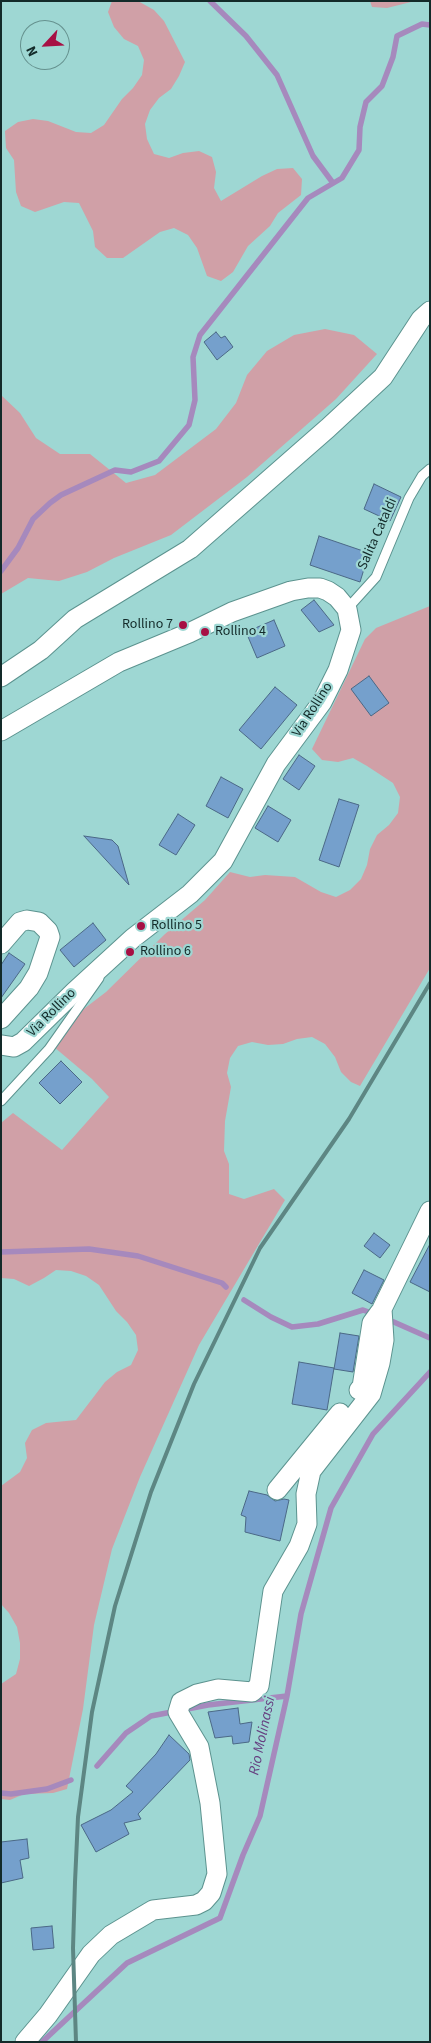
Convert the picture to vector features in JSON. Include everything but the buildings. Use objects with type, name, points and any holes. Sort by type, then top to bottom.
[{"type":"street","points":[[1,677],[41,650],[75,619],[190,548],[328,428],[383,377],[421,319],[430,311]]},
{"type":"street","points":[[1,731],[119,662],[189,633],[232,612],[274,597],[299,589],[320,588],[337,597],[348,609]]},
{"type":"street","name":"Via Rollino","points":[[1,1045],[14,1047],[23,1042],[102,966],[190,894],[223,861],[276,764],[322,702],[338,670],[352,630],[348,609]]},
{"type":"street","points":[[1,944],[20,922],[27,920],[39,922],[48,931],[50,937],[38,973],[29,988],[1,1019]]},
{"type":"street","points":[[277,1490],[362,1387],[372,1323],[382,1309],[430,1211]]},
{"type":"street","points":[[25,2042],[48,2015],[91,1954],[111,1935],[152,1910],[196,1905],[204,1901],[210,1893],[217,1874],[210,1803],[199,1746],[178,1712],[180,1702],[197,1694],[218,1689],[252,1692],[259,1686],[273,1591],[298,1546],[307,1524],[306,1494],[311,1471],[371,1394],[384,1340],[382,1309]]},
{"type":"lane","name":"Salita Cataldi","points":[[348,609],[376,577],[409,498],[422,476],[430,469]]},
{"type":"lane","points":[[1,1101],[10,1093],[65,1027],[100,977],[102,966]]},
{"type":"shaded area","points":[[112,1],[138,1],[154,10],[164,21],[185,62],[171,89],[159,98],[150,110],[145,124],[147,139],[154,154],[169,158],[183,153],[199,151],[212,157],[216,172],[214,188],[221,201],[277,169],[293,168],[302,179],[301,195],[278,213],[270,226],[248,246],[233,272],[221,281],[207,276],[197,248],[188,235],[174,228],[160,232],[123,258],[107,258],[95,247],[93,231],[79,203],[64,202],[35,212],[21,206],[16,192],[14,160],[6,148],[5,131],[18,122],[33,119],[48,121],[76,132],[91,133],[104,125],[142,75],[144,60],[138,46],[124,39],[114,27],[108,12]]},
{"type":"shaded area","points":[[370,1],[415,1],[387,8],[372,7]]},
{"type":"shaded area","points":[[325,329],[354,335],[377,354],[336,399],[247,477],[171,535],[114,558],[87,572],[59,581],[28,578],[1,594],[1,395],[20,413],[36,438],[60,454],[90,454],[126,483],[155,475],[216,429],[236,403],[247,375],[267,351],[294,335]]},
{"type":"shaded area","points":[[430,606],[430,968],[360,1086],[351,1082],[341,1072],[335,1057],[325,1044],[312,1037],[297,1039],[283,1044],[268,1045],[252,1042],[238,1046],[230,1058],[227,1073],[231,1087],[225,1121],[224,1151],[229,1164],[229,1194],[244,1199],[274,1189],[285,1200],[199,1345],[140,1477],[112,1549],[94,1625],[83,1709],[67,1789],[53,1793],[24,1794],[10,1800],[1,1799],[1,1684],[16,1674],[20,1659],[20,1643],[17,1627],[1,1604],[1,1486],[20,1472],[27,1458],[25,1443],[32,1430],[46,1423],[76,1420],[105,1382],[117,1372],[131,1365],[138,1350],[136,1335],[127,1322],[116,1311],[99,1285],[86,1276],[71,1271],[56,1270],[29,1286],[14,1279],[1,1278],[1,1123],[13,1113],[62,1150],[109,1097],[92,1079],[54,1047],[55,1031],[106,992],[165,934],[205,900],[230,872],[250,877],[265,875],[295,877],[321,892],[336,897],[350,890],[361,879],[367,865],[370,849],[377,835],[389,825],[398,813],[400,797],[393,783],[353,758],[338,762],[322,760],[312,749],[365,639],[376,628]]},
{"type":"waterway","points":[[210,1],[246,36],[277,75],[313,156],[333,183]]},
{"type":"waterway","points":[[1,571],[18,548],[33,519],[50,503],[61,495],[115,470],[131,472],[159,461],[189,425],[195,400],[193,357],[200,335],[308,198],[342,178],[359,150],[360,127],[366,102],[382,86],[393,57],[397,36],[422,24],[430,25]]},
{"type":"waterway","points":[[1,1252],[89,1249],[138,1256],[222,1283],[226,1287]]},
{"type":"waterway","points":[[244,1300],[271,1317],[292,1327],[318,1324],[363,1310],[374,1314]]},
{"type":"waterway","points":[[387,1319],[430,1338]]},
{"type":"waterway","name":"Rio Molinassi","points":[[42,2042],[127,1963],[220,1918],[243,1855],[260,1816],[287,1696],[301,1614],[331,1508],[373,1434],[430,1372]]},
{"type":"waterway","points":[[97,1766],[126,1733],[151,1716],[208,1705],[287,1696]]},
{"type":"waterway","points":[[1,1793],[11,1794],[47,1789],[71,1780]]},
{"type":"railway","points":[[76,2042],[73,1948],[78,1817],[92,1712],[115,1606],[151,1492],[194,1384],[260,1248],[349,1119],[430,983]]},
{"type":"place","name":"Rollino 7","points":[[183,625]]},
{"type":"place","name":"Rollino 4","points":[[205,632]]},
{"type":"place","name":"Rollino 5","points":[[141,926]]},
{"type":"place","name":"Rollino 6","points":[[130,952]]}]
